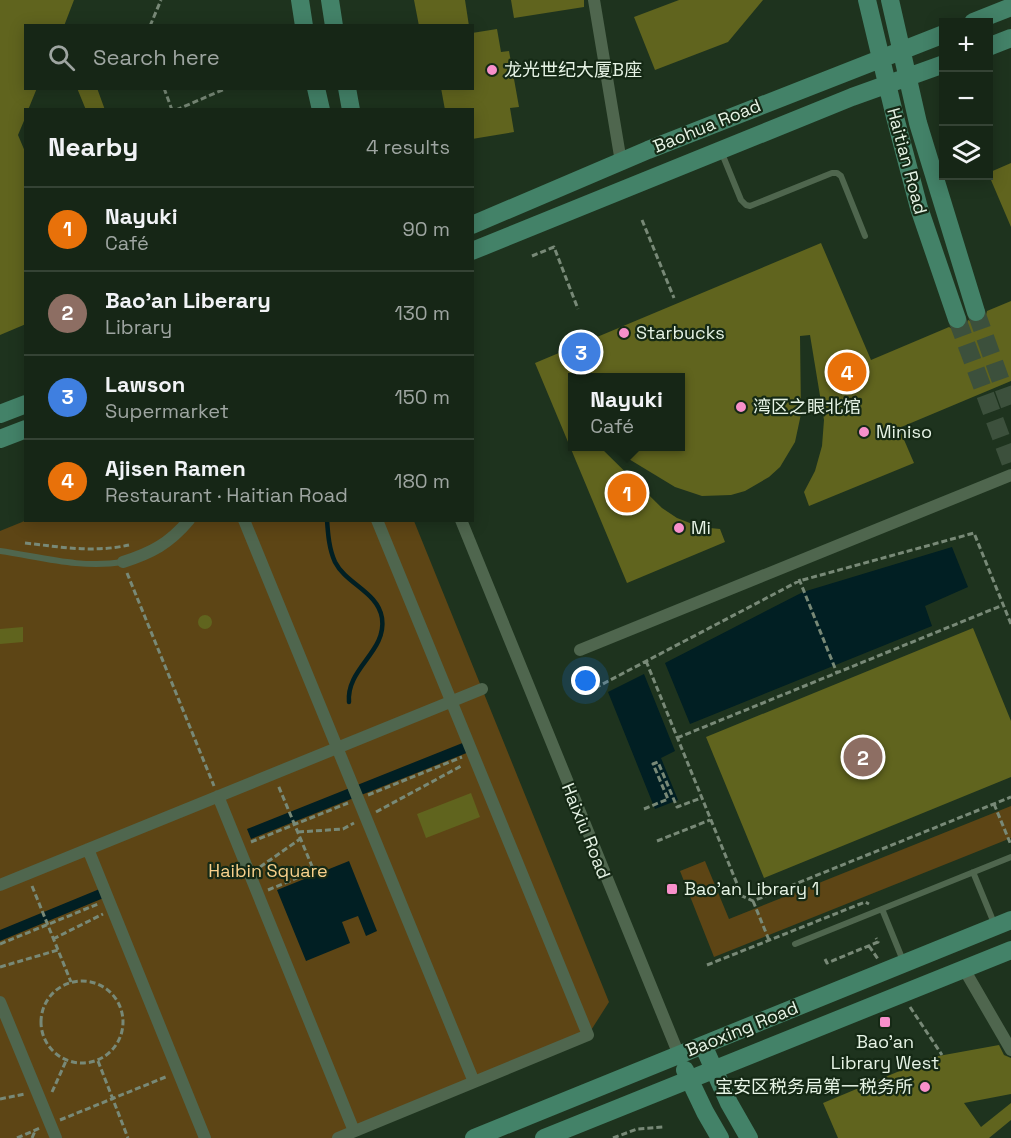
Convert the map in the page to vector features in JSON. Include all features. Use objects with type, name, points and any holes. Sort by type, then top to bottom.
[{"type":"main road","name":"Haitian Road","points":[[867,0],[918,207],[957,320]]},
{"type":"main road","name":"Haitian Road","points":[[890,0],[930,168],[976,312]]},
{"type":"main road","points":[[984,18],[1011,8]]},
{"type":"main road","name":"Baohua Road","points":[[474,224],[768,101],[939,36]]},
{"type":"main road","points":[[993,45],[1011,38]]},
{"type":"main road","name":"Baohua Road","points":[[474,250],[852,97],[939,66]]},
{"type":"main road","points":[[316,90],[321,108]]},
{"type":"main road","points":[[347,90],[351,108]]},
{"type":"main road","points":[[0,414],[24,405]]},
{"type":"main road","points":[[0,439],[24,430]]},
{"type":"main road","name":"Baoxing Road","points":[[474,1138],[1003,924]]},
{"type":"main road","name":"Baoxing Road","points":[[544,1138],[1011,950]]},
{"type":"main road","points":[[703,1045],[729,1102],[749,1138]]},
{"type":"main road","name":"Haixiu Road","points":[[679,1055],[705,1112],[720,1138]]},
{"type":"street","points":[[594,0],[621,162]]},
{"type":"street","points":[[580,650],[1011,475]]},
{"type":"street","points":[[123,562],[160,548],[178,534],[187,522]]},
{"type":"street","points":[[245,522],[474,1082]]},
{"type":"street","points":[[338,1138],[588,1035],[378,522]]},
{"type":"street","name":"Haixiu Road","points":[[462,522],[679,1055]]},
{"type":"street","points":[[0,885],[482,689]]},
{"type":"street","points":[[218,796],[354,1131]]},
{"type":"street","points":[[88,849],[205,1138]]},
{"type":"street","points":[[964,969],[1011,1050]]},
{"type":"street","points":[[0,1002],[56,1138]]},
{"type":"lane","points":[[721,150],[741,200],[750,206],[837,173],[841,176],[866,236]]},
{"type":"lane","points":[[0,551],[79,564],[97,565],[123,562]]},
{"type":"lane","points":[[795,944],[1011,857]]},
{"type":"lane","points":[[973,872],[1003,924]]},
{"type":"lane","points":[[882,909],[904,963]]},
{"type":"path","points":[[151,24],[161,0]]},
{"type":"path","points":[[165,90],[173,108]]},
{"type":"path","points":[[182,108],[222,90]]},
{"type":"path","points":[[642,220],[675,298]]},
{"type":"path","points":[[532,256],[554,247],[578,309]]},
{"type":"path","points":[[595,688],[799,581],[974,533],[1011,624]]},
{"type":"path","points":[[25,543],[79,550],[116,548],[131,544]]},
{"type":"path","points":[[116,548],[218,796]]},
{"type":"path","points":[[803,589],[837,673]]},
{"type":"path","points":[[677,738],[1003,605]]},
{"type":"path","points":[[646,661],[742,896],[753,901],[769,940]]},
{"type":"path","points":[[298,832],[342,829],[475,758]]},
{"type":"path","points":[[644,809],[668,799],[653,764],[658,762],[677,807],[701,798]]},
{"type":"path","points":[[258,894],[314,871],[273,774]]},
{"type":"path","points":[[753,901],[1011,797]]},
{"type":"path","points":[[994,804],[1011,845]]},
{"type":"path","points":[[657,842],[710,820]]},
{"type":"path","points":[[250,874],[300,838]]},
{"type":"path","points":[[27,874],[71,982]]},
{"type":"path","points":[[707,965],[865,902],[882,909]]},
{"type":"path","points":[[0,944],[47,924],[110,904]]},
{"type":"path","points":[[53,939],[110,904]]},
{"type":"path","points":[[826,961],[877,940]]},
{"type":"path","points":[[0,967],[58,952]]},
{"type":"path","points":[[81,981],[102,986],[110,992],[121,1009],[123,1030],[120,1040],[107,1056],[98,1061],[87,1064],[66,1061],[56,1055],[43,1036],[40,1025],[41,1013],[52,993],[61,986],[81,981]]},
{"type":"path","points":[[98,1061],[128,1138]]},
{"type":"path","points":[[17,1138],[178,1072]]},
{"type":"path","points":[[0,1099],[37,1091]]},
{"type":"path","points":[[613,1138],[637,1129],[663,1127]]},
{"type":"green space","name":"Haibin Square","points":[[24,521],[414,522],[609,1002],[588,1035],[338,1138],[0,1138],[0,531]]},
{"type":"green space","points":[[1011,806],[1011,838],[714,957],[680,871],[705,861],[729,919]]},
{"type":"water","points":[[952,547],[968,587],[925,606],[932,626],[690,724],[665,663],[803,592]]},
{"type":"water","points":[[644,674],[675,751],[661,758],[678,800],[655,809],[608,692]]},
{"type":"water","points":[[465,742],[469,752],[251,839],[247,829]]},
{"type":"water","points":[[349,861],[377,931],[366,936],[358,916],[342,922],[350,943],[306,961],[277,890]]},
{"type":"water","points":[[102,888],[106,897],[0,941],[0,930]]},
{"type":"building","points":[[0,0],[74,0],[65,24],[24,24],[24,90],[36,90],[29,108],[24,108],[24,121],[18,135],[24,149],[24,325],[0,335]]},
{"type":"building","points":[[414,0],[465,0],[469,24],[419,24]]},
{"type":"building","points":[[511,0],[584,0],[584,7],[514,18]]},
{"type":"building","points":[[679,0],[763,0],[728,42],[655,70],[634,17]]},
{"type":"building","name":"龙光世纪大厦B座","points":[[497,29],[501,52],[509,51],[519,107],[510,108],[514,132],[474,139],[474,108],[445,108],[441,90],[474,90],[474,33]]},
{"type":"building","points":[[78,90],[98,90],[104,108],[85,108]]},
{"type":"building","points":[[1011,163],[1011,227],[991,180],[993,180],[993,171]]},
{"type":"building","name":"湾区之眼北馆","points":[[821,243],[871,360],[949,327],[954,330],[961,329],[966,326],[968,320],[980,323],[985,319],[987,311],[1011,301],[1011,381],[899,428],[914,463],[809,506],[804,492],[815,471],[822,446],[824,420],[810,335],[800,336],[801,414],[795,442],[780,467],[769,477],[745,491],[731,495],[702,496],[675,487],[616,451],[685,451],[685,373],[568,373],[568,442],[535,363]]},
{"type":"building","name":"湾区之眼北馆","points":[[572,451],[604,451],[662,508],[677,518],[700,527],[720,529],[725,542],[627,583]]},
{"type":"building","points":[[202,615],[208,615],[212,622],[208,629],[202,629],[198,625],[198,619]]},
{"type":"building","points":[[23,627],[23,642],[0,644],[0,629]]},
{"type":"building","points":[[973,628],[1011,721],[1011,777],[764,878],[706,737]]},
{"type":"building","points":[[471,793],[480,817],[426,838],[417,814]]},
{"type":"building","points":[[999,1045],[1004,1055],[1011,1058],[1011,1094],[964,1103],[981,1127],[1011,1103],[1011,1120],[989,1138],[838,1138],[823,1103],[933,1057]]},
{"type":"waterway","points":[[327,522],[330,547],[335,562],[346,576],[375,601],[382,618],[379,641],[354,679],[349,702]]},
{"type":"tunnel","points":[[976,312],[1011,409]]},
{"type":"tunnel","points":[[957,319],[1011,464]]},
{"type":"place","name":"龙光世纪大厦B座","points":[[492,70]]},
{"type":"place","name":"Starbucks","points":[[624,333]]},
{"type":"place","name":"Lawson","points":[[581,352]]},
{"type":"place","name":"Ajisen Ramen","points":[[847,372]]},
{"type":"place","name":"湾区之眼北馆","points":[[741,407]]},
{"type":"place","name":"Miniso","points":[[864,432]]},
{"type":"place","name":"Nayuki","points":[[627,493]]},
{"type":"place","name":"Mi","points":[[679,528]]},
{"type":"place","name":"Bao'an Liberary","points":[[863,757]]},
{"type":"place","name":"Bao'an Library 1","points":[[672,889]]},
{"type":"place","name":"Bao'an Library West","points":[[885,1022]]},
{"type":"place","name":"宝安区税务局第一税务所","points":[[925,1087]]}]
